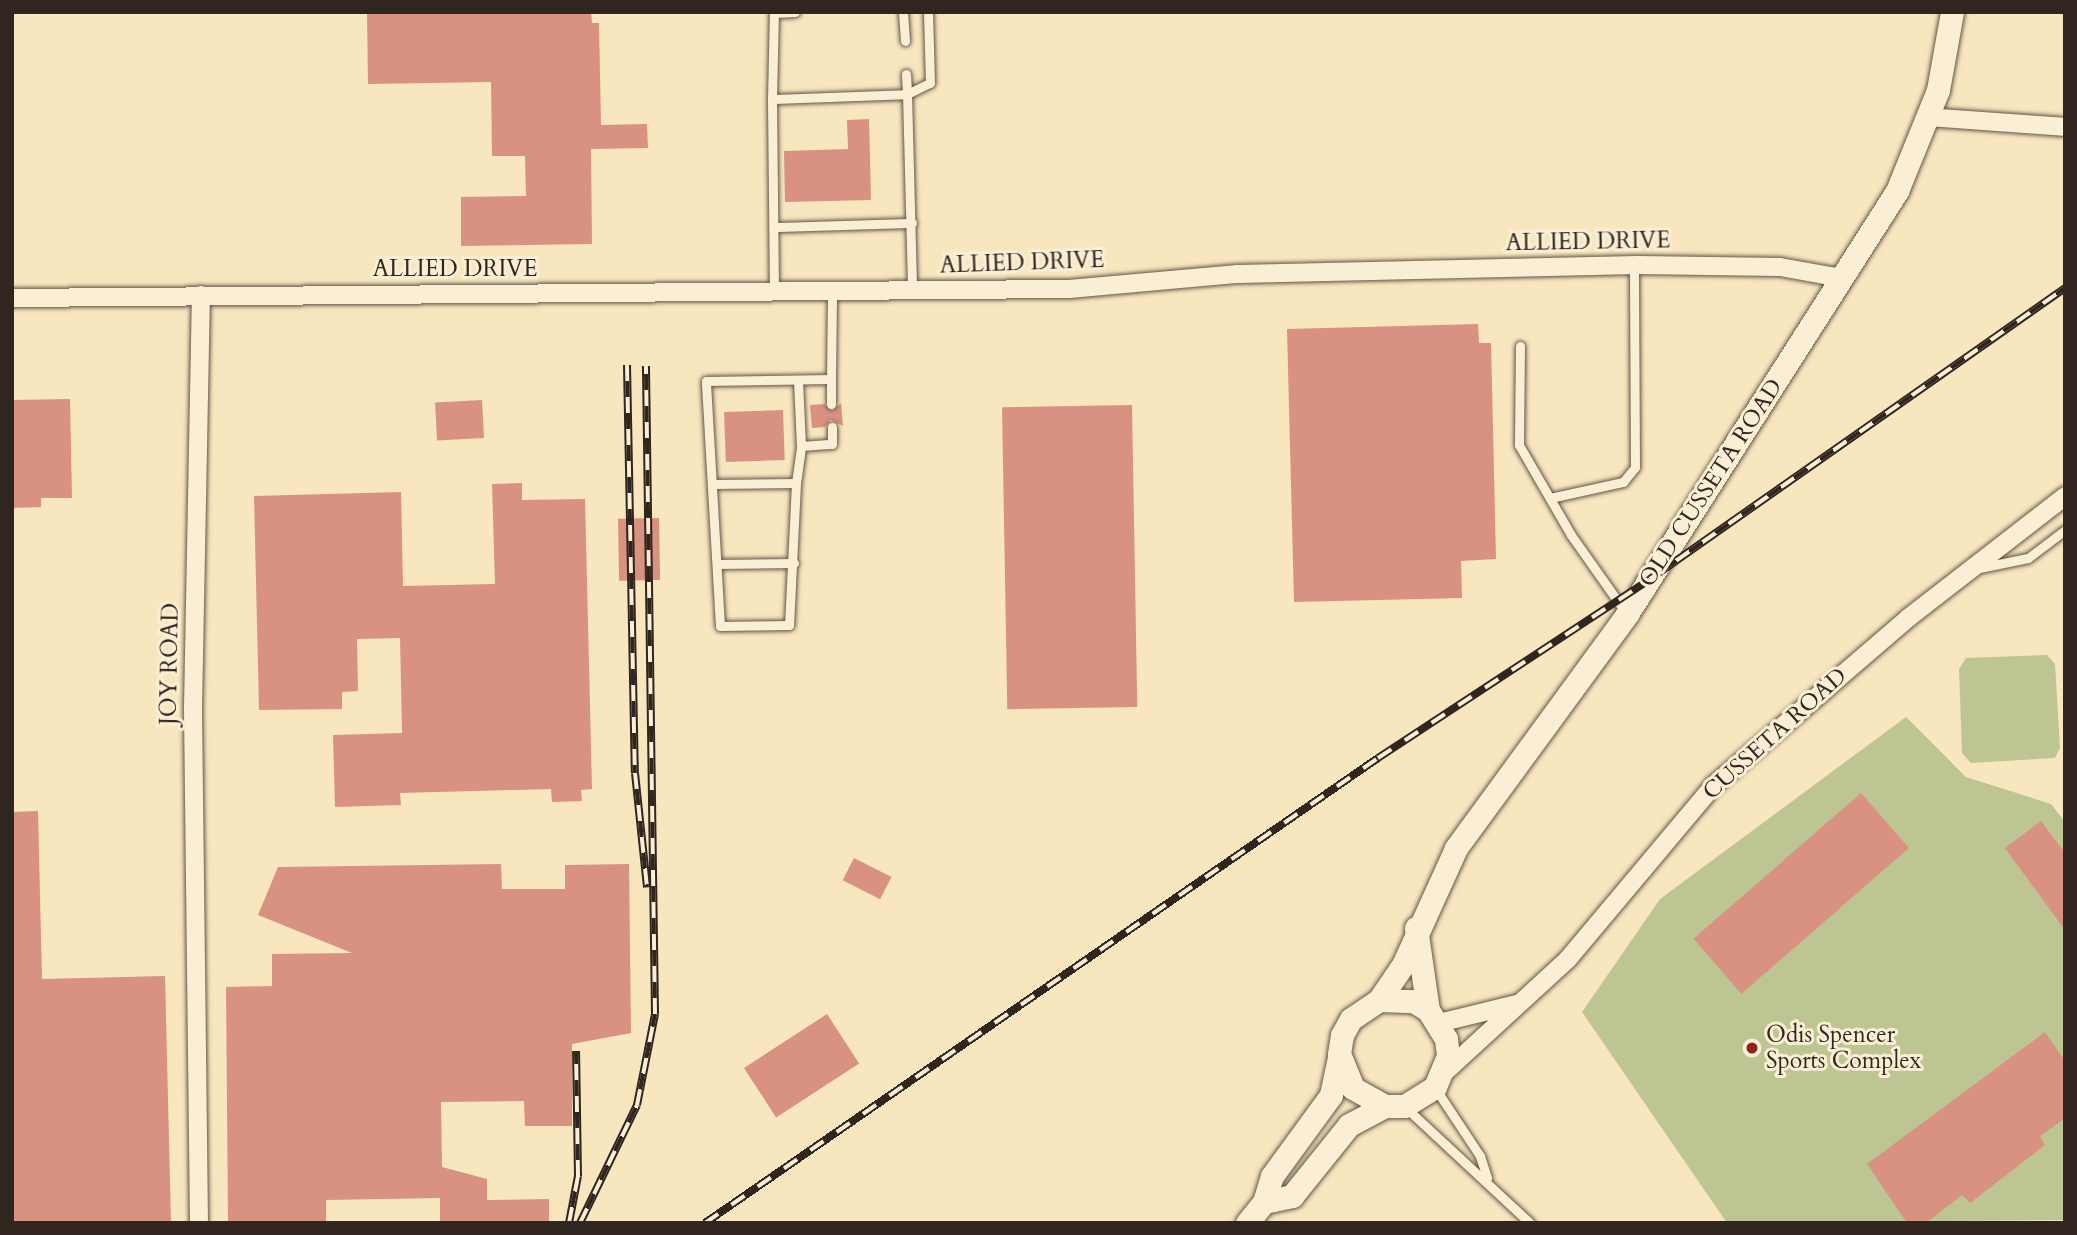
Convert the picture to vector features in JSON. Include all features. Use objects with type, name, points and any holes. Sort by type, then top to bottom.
[{"type":"street","name":"OLD CUSSETA ROAD","points":[[1379,1000],[1403,965],[1416,928],[1456,848],[1627,614],[1897,191],[1927,117],[1952,12]]},
{"type":"street","points":[[1927,117],[2065,127]]},
{"type":"street","name":"ALLIED DRIVE","points":[[201,295],[1069,289],[1238,274],[1634,265],[1780,267],[1842,278]]},
{"type":"street","points":[[12,298],[201,295]]},
{"type":"street","name":"JOY ROAD","points":[[199,1223],[193,709],[201,295]]},
{"type":"street","name":"CUSSETA ROAD","points":[[1264,1202],[1292,1196],[1349,1125],[1394,1106],[1440,1080],[1494,1032],[1517,1004],[1568,960],[1713,786],[1970,569],[2065,496]]},
{"type":"street","points":[[1416,928],[1434,1016],[1448,1056],[1440,1080]]},
{"type":"street","points":[[1247,1223],[1264,1202],[1272,1175],[1331,1096],[1339,1054],[1351,1019],[1379,1000],[1405,999],[1434,1016]]},
{"type":"street","name":"CUSSETA ROAD","points":[[1434,1016],[1517,1004]]},
{"type":"street","points":[[1339,1054],[1353,1088],[1394,1106]]},
{"type":"lane","points":[[774,291],[774,13],[795,12]]},
{"type":"lane","points":[[903,12],[905,41]]},
{"type":"lane","points":[[772,99],[907,94],[930,83],[928,12]]},
{"type":"lane","points":[[906,74],[912,290]]},
{"type":"lane","points":[[775,227],[912,223]]},
{"type":"lane","points":[[1550,498],[1623,482],[1635,467],[1634,265]]},
{"type":"lane","points":[[831,404],[832,291]]},
{"type":"lane","points":[[1520,346],[1519,445],[1550,498],[1627,614]]},
{"type":"lane","points":[[798,380],[801,446],[796,483],[789,625],[720,626],[706,381],[831,379]]},
{"type":"lane","points":[[801,446],[832,444],[832,427]]},
{"type":"lane","points":[[713,484],[796,483]]},
{"type":"lane","points":[[1970,569],[2013,565],[2065,530]]},
{"type":"lane","points":[[718,564],[794,563]]},
{"type":"lane","points":[[1440,1080],[1480,1156],[1487,1180]]},
{"type":"lane","points":[[1394,1106],[1487,1180],[1530,1223]]},
{"type":"green space","points":[[2047,655],[2055,664],[2060,748],[2055,758],[1971,763],[1962,753],[1959,669],[1966,658]]},
{"type":"green space","name":"Odis Spencer Sports Complex","points":[[1906,717],[1966,777],[2051,804],[2065,822],[2065,1220],[1727,1223],[1582,1012],[1660,899]]},
{"type":"building","points":[[367,12],[591,12],[592,23],[599,23],[601,125],[647,124],[648,148],[591,149],[592,244],[461,246],[461,197],[526,196],[525,156],[492,156],[491,82],[368,84]]},
{"type":"building","points":[[869,119],[871,200],[785,202],[784,151],[848,149],[847,120]]},
{"type":"building","points":[[1478,324],[1479,343],[1491,343],[1496,559],[1461,561],[1462,598],[1294,602],[1287,329]]},
{"type":"building","points":[[70,399],[72,498],[41,498],[41,507],[12,508],[12,400]]},
{"type":"building","points":[[482,400],[484,438],[437,440],[435,402]]},
{"type":"building","points":[[841,403],[843,426],[831,420],[825,427],[812,428],[810,405],[824,404],[832,411]]},
{"type":"building","points":[[1132,405],[1137,707],[1007,709],[1002,407]]},
{"type":"building","points":[[783,410],[785,460],[726,462],[724,412]]},
{"type":"building","points":[[522,483],[522,500],[585,499],[592,789],[581,790],[582,801],[552,802],[551,789],[400,793],[401,805],[335,807],[333,735],[402,733],[400,638],[357,639],[358,691],[342,692],[342,709],[259,710],[254,496],[401,492],[403,586],[495,584],[492,484]]},
{"type":"building","points":[[659,518],[660,580],[619,581],[618,519]]},
{"type":"building","points":[[1861,793],[1909,848],[1741,994],[1693,939]]},
{"type":"building","points":[[38,811],[42,979],[165,976],[171,1222],[12,1223],[12,812]]},
{"type":"building","points":[[2041,821],[2065,853],[2065,930],[2005,848]]},
{"type":"building","points":[[854,858],[891,877],[880,899],[843,880]]},
{"type":"building","points":[[501,864],[502,889],[565,889],[565,865],[629,864],[631,1033],[572,1044],[572,1126],[525,1126],[524,1101],[441,1102],[442,1167],[487,1179],[487,1200],[549,1199],[549,1223],[440,1223],[440,1198],[326,1200],[326,1223],[228,1223],[226,987],[272,986],[272,954],[352,953],[258,915],[278,867]]},
{"type":"building","points":[[827,1014],[859,1063],[776,1117],[744,1068]]},
{"type":"building","points":[[2045,1032],[2065,1061],[2065,1118],[2040,1136],[2045,1145],[1970,1203],[1962,1195],[1926,1223],[1907,1223],[1867,1164]]},
{"type":"railway","points":[[705,1223],[1378,758],[1650,579],[2065,288]]},
{"type":"railway","points":[[627,365],[635,773],[647,887]]},
{"type":"railway","points":[[580,1223],[637,1105],[655,1014],[646,366]]},
{"type":"railway","points":[[569,1223],[578,1176],[576,1051]]},
{"type":"place","name":"Odis Spencer Sports Complex","points":[[1752,1048]]}]
